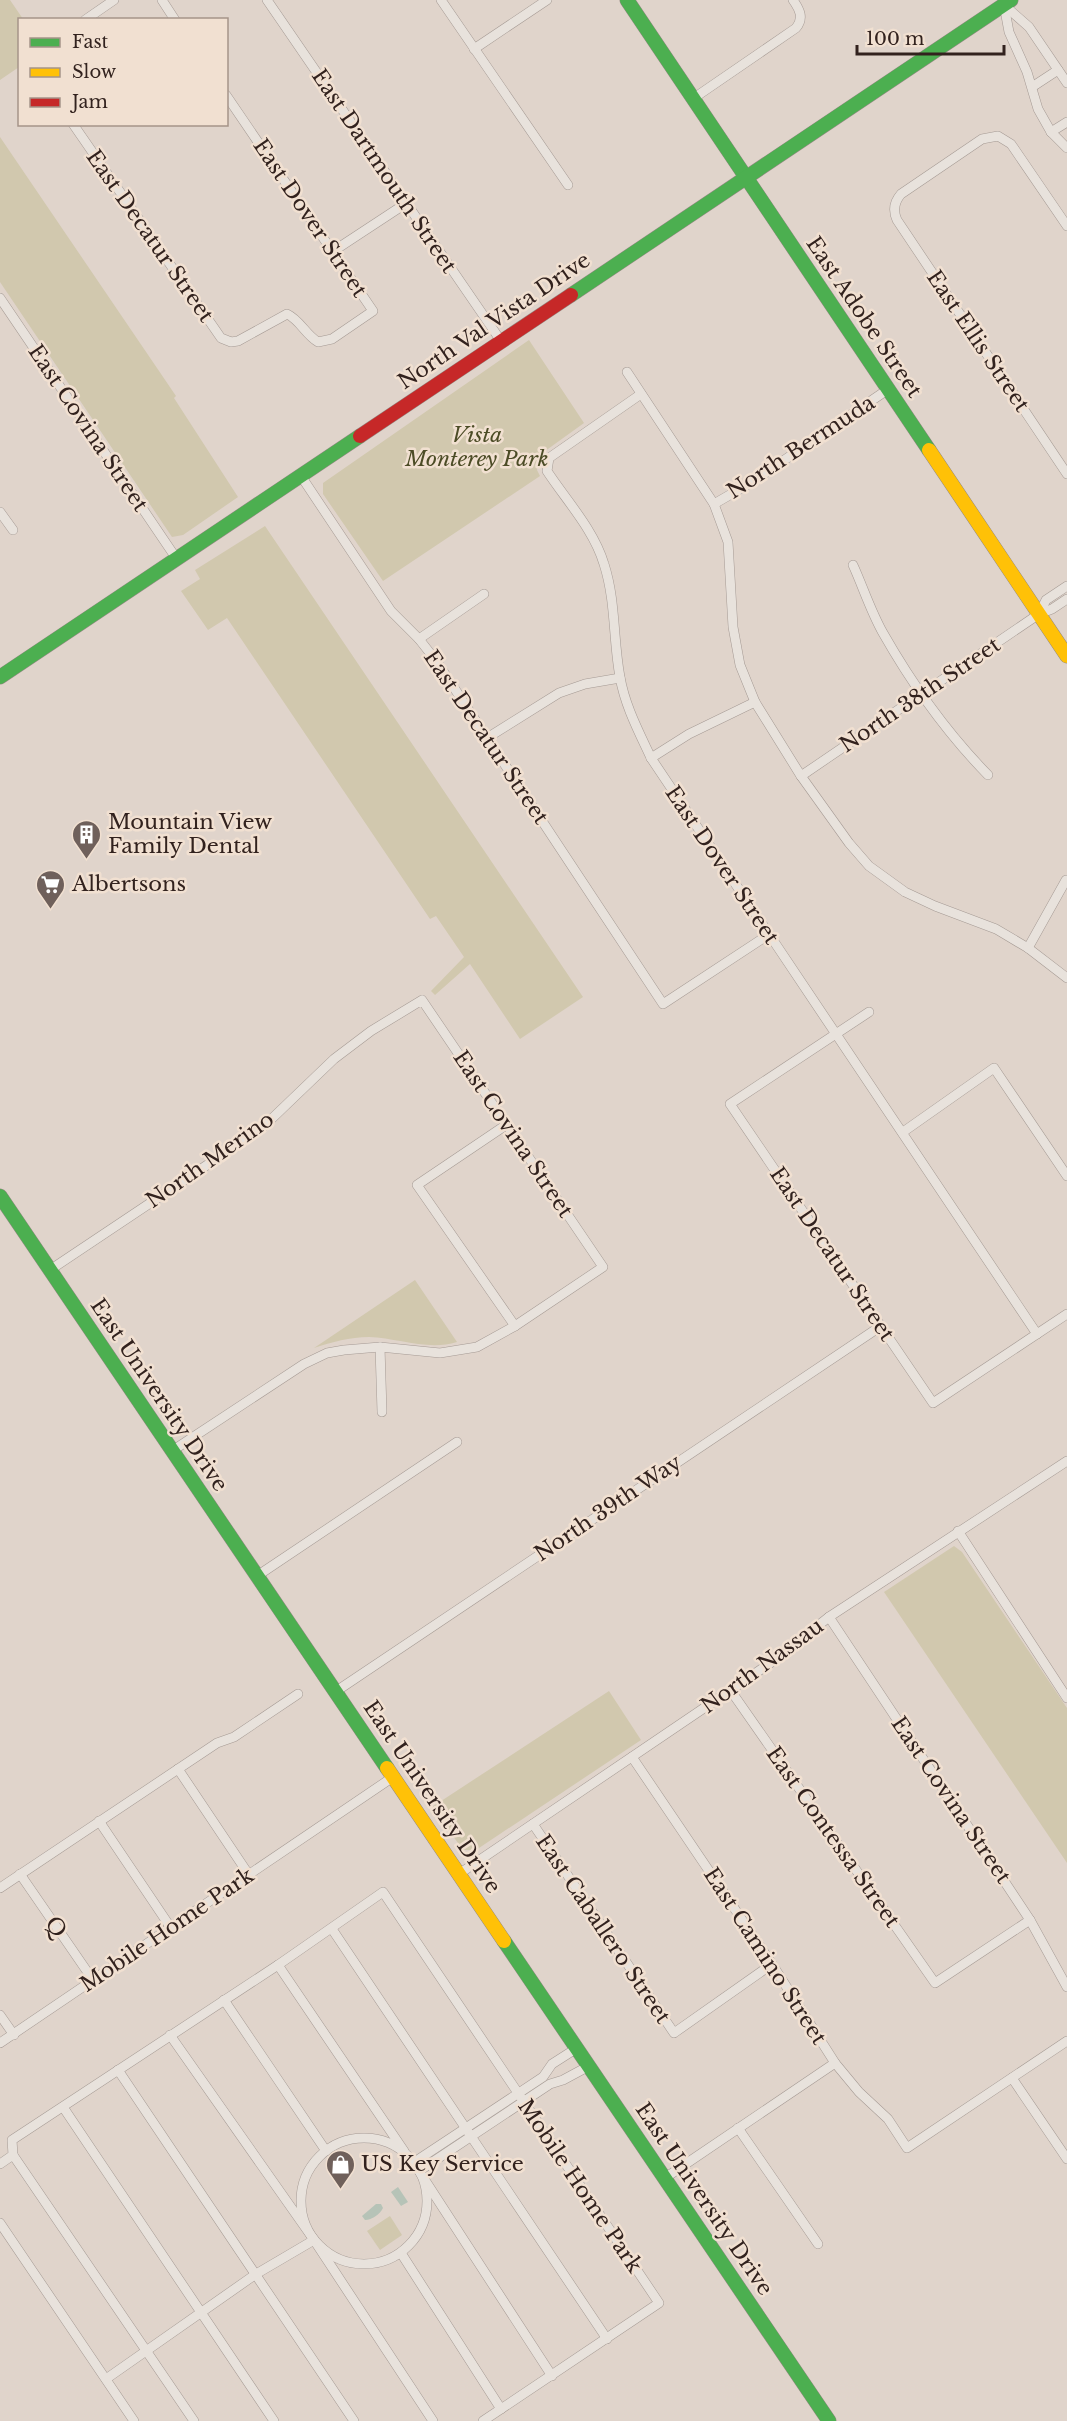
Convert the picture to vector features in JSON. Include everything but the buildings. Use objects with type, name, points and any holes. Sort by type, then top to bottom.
[{"type":"main road","name":"East Adobe Street","points":[[627,0],[1067,656]]},
{"type":"main road","name":"North Val Vista Drive","points":[[0,677],[1007,2]]},
{"type":"main road","name":"East University Drive","points":[[0,1196],[830,2421]]},
{"type":"street","points":[[88,18],[114,0]]},
{"type":"street","points":[[162,0],[174,18]]},
{"type":"street","name":"East Dartmouth Street","points":[[267,0],[501,341]]},
{"type":"street","points":[[441,0],[568,185]]},
{"type":"street","points":[[474,49],[547,0]]},
{"type":"street","points":[[694,99],[792,32],[801,20],[799,9],[793,0]]},
{"type":"street","points":[[1007,2],[1029,27],[1067,83]]},
{"type":"street","points":[[1007,2],[1009,32],[1021,55],[1038,109],[1051,132],[1067,148]]},
{"type":"street","points":[[1032,87],[1058,70]]},
{"type":"street","name":"East Dover Street","points":[[228,98],[373,311]]},
{"type":"street","points":[[1051,132],[1067,122]]},
{"type":"street","name":"East Decatur Street","points":[[75,126],[221,338],[231,342],[246,338],[278,317],[287,314],[296,318],[309,337],[318,342],[332,339],[373,311]]},
{"type":"street","name":"East Ellis Street","points":[[1067,226],[1011,144],[998,136],[982,139],[910,188],[898,198],[894,206],[897,220],[1067,474]]},
{"type":"street","points":[[332,252],[405,204]]},
{"type":"street","name":"East Covina Street","points":[[0,298],[176,558]]},
{"type":"street","points":[[627,372],[714,504],[728,542],[734,627],[740,665],[754,702],[801,776],[849,843],[886,880],[905,892],[934,906],[996,929],[1028,948],[1067,978]]},
{"type":"street","name":"North Bermuda","points":[[714,504],[752,482],[887,390]]},
{"type":"street","name":"East Dover Street","points":[[641,394],[549,458],[547,471],[594,541],[604,563],[615,614],[620,678],[627,705],[651,758],[1037,1334]]},
{"type":"street","name":"East Decatur Street","points":[[301,476],[391,611],[419,639],[437,662],[663,1004],[768,935]]},
{"type":"street","points":[[0,512],[13,530]]},
{"type":"street","points":[[853,565],[882,632],[921,694],[965,752],[988,775]]},
{"type":"street","name":"North 38th Street","points":[[1038,614],[1046,600],[1067,586]]},
{"type":"street","points":[[419,639],[484,594]]},
{"type":"street","name":"North 38th Street","points":[[801,776],[1038,614],[1052,609],[1067,599]]},
{"type":"street","points":[[487,738],[559,693],[585,684],[620,678]]},
{"type":"street","points":[[651,758],[689,734],[754,702]]},
{"type":"street","points":[[1028,948],[1066,880]]},
{"type":"street","name":"East Covina Street","points":[[422,1000],[603,1267],[515,1326]]},
{"type":"street","name":"North Merino","points":[[50,1270],[261,1129],[334,1059],[371,1031],[422,1000]]},
{"type":"street","points":[[836,1033],[869,1012]]},
{"type":"street","name":"East Decatur Street","points":[[836,1033],[730,1104],[933,1403],[1037,1334]]},
{"type":"street","points":[[903,1132],[994,1068],[1067,1176]]},
{"type":"street","points":[[172,1451],[304,1364],[327,1353],[380,1347],[440,1353],[477,1347],[515,1326],[417,1185],[506,1125]]},
{"type":"street","points":[[1037,1334],[1067,1314]]},
{"type":"street","name":"North 39th Way","points":[[335,1692],[881,1326]]},
{"type":"street","points":[[380,1347],[382,1412]]},
{"type":"street","points":[[257,1576],[457,1442]]},
{"type":"street","name":"North Nassau","points":[[459,1874],[769,1664],[829,1617],[1066,1462]]},
{"type":"street","points":[[958,1531],[1067,1698]]},
{"type":"street","name":"East Covina Street","points":[[829,1617],[1030,1920],[1067,1987]]},
{"type":"street","name":"East Contessa Street","points":[[731,1690],[935,1983],[1030,1920]]},
{"type":"street","points":[[0,1888],[217,1743],[234,1737],[298,1694]]},
{"type":"street","name":"East Camino Street","points":[[632,1757],[836,2063],[859,2092],[888,2119],[908,2148],[1012,2078]]},
{"type":"street","points":[[178,1769],[249,1875]]},
{"type":"street","name":"Mobile Home Park","points":[[0,2043],[393,1777]]},
{"type":"street","points":[[99,1821],[171,1928]]},
{"type":"street","name":"East Caballero Street","points":[[533,1824],[674,2033],[772,1964]]},
{"type":"street","name":"Q","points":[[20,1874],[93,1980]]},
{"type":"street","name":"Mobile Home Park","points":[[332,1929],[383,1892],[659,2303],[483,2421]]},
{"type":"street","points":[[194,2421],[13,2155],[12,2140],[332,1929],[607,2339]]},
{"type":"street","points":[[278,1965],[413,2163],[552,2376]]},
{"type":"street","points":[[224,2000],[326,2151]]},
{"type":"street","points":[[0,2014],[14,2035]]},
{"type":"street","points":[[170,2035],[314,2240],[433,2421]]},
{"type":"street","points":[[1067,2041],[1012,2078],[1067,2159]]},
{"type":"street","points":[[413,2163],[468,2133],[520,2098],[543,2077],[552,2064],[577,2048]]},
{"type":"street","points":[[665,2178],[836,2063]]},
{"type":"street","points":[[520,2098],[589,2066]]},
{"type":"street","points":[[118,2070],[354,2421]]},
{"type":"street","points":[[63,2107],[274,2421]]},
{"type":"street","points":[[738,2128],[818,2244]]},
{"type":"street","points":[[367,2138],[388,2143],[413,2163],[425,2188],[427,2206],[423,2224],[414,2240],[400,2253],[383,2261],[355,2263],[328,2253],[314,2240],[304,2222],[301,2203],[304,2183],[312,2165],[326,2151],[346,2141],[367,2138]]},
{"type":"street","points":[[0,2164],[13,2155]]},
{"type":"street","points":[[0,2223],[134,2421]]},
{"type":"street","points":[[106,2379],[256,2274],[314,2240]]},
{"type":"street","points":[[400,2253],[501,2409]]},
{"type":"green space","points":[[0,0],[10,0],[22,18],[18,18],[18,68],[0,80]]},
{"type":"green space","points":[[0,137],[176,396],[174,398],[238,497],[183,535],[172,537],[0,282]]},
{"type":"green space","name":"Vista Monterey Park","points":[[529,340],[584,423],[541,454],[537,470],[540,476],[383,581],[323,494],[323,483]]},
{"type":"green space","points":[[265,526],[583,997],[520,1039],[470,964],[435,995],[431,991],[464,957],[436,916],[430,919],[227,618],[208,630],[181,591],[200,579],[195,570]]},
{"type":"green space","points":[[415,1280],[457,1342],[424,1345],[362,1337],[314,1348]]},
{"type":"green space","points":[[954,1546],[962,1552],[1067,1708],[1067,1863],[884,1592]]},
{"type":"green space","points":[[609,1691],[641,1740],[476,1850],[463,1850],[432,1807]]},
{"type":"green space","points":[[390,2216],[402,2235],[380,2250],[367,2231]]},
{"type":"shaded area","points":[[398,2187],[408,2202],[401,2206],[391,2192]]},
{"type":"shaded area","points":[[376,2204],[381,2204],[382,2210],[373,2218],[365,2220],[362,2216]]},
{"type":"traffic: fast","points":[[627,0],[929,450]]},
{"type":"traffic: fast","points":[[571,295],[1011,0]]},
{"type":"traffic: fast","points":[[0,677],[360,436]]},
{"type":"traffic: fast","points":[[0,1196],[387,1768]]},
{"type":"traffic: fast","points":[[504,1941],[829,2421]]},
{"type":"traffic: slow","points":[[929,450],[1067,656]]},
{"type":"traffic: slow","points":[[387,1768],[504,1941]]},
{"type":"traffic: jam","points":[[360,436],[571,295]]},
{"type":"place","name":"Mountain View Family Dental","points":[[87,860]]},
{"type":"place","name":"Albertsons","points":[[51,910]]},
{"type":"place","name":"US Key Service","points":[[340,2190]]}]
